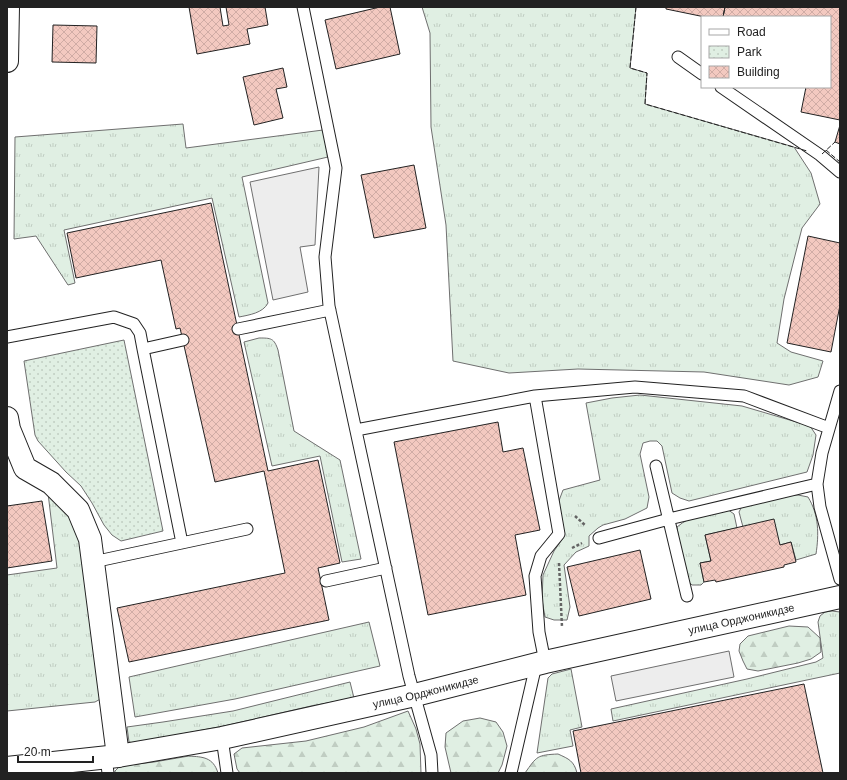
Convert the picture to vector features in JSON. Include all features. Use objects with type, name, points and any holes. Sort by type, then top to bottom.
[{"type":"main road","points":[[7,61],[8,7]]},
{"type":"main road","points":[[8,426],[25,468],[51,483],[78,510],[90,539],[110,762]]},
{"type":"main road","name":"улица Орджоникидзе","points":[[7,768],[110,762],[415,695],[541,664],[840,597]]},
{"type":"lane","points":[[303,7],[336,168],[325,257],[330,310],[409,676],[431,755],[432,773]]},
{"type":"lane","points":[[678,57],[701,73]]},
{"type":"lane","points":[[722,88],[820,155],[840,172]]},
{"type":"lane","points":[[238,329],[330,310]]},
{"type":"lane","points":[[7,336],[114,316],[134,324],[140,334],[182,543]]},
{"type":"lane","points":[[143,349],[183,340]]},
{"type":"lane","points":[[356,430],[535,396],[635,387],[744,396],[829,428]]},
{"type":"lane","points":[[840,392],[822,453],[817,484],[820,507],[840,579]]},
{"type":"lane","points":[[511,773],[541,664],[535,576],[541,556],[559,534],[535,396]]},
{"type":"lane","points":[[656,466],[687,596]]},
{"type":"lane","points":[[599,538],[669,519],[817,484]]},
{"type":"lane","points":[[93,562],[247,529]]},
{"type":"lane","points":[[326,581],[386,568]]},
{"type":"lane","points":[[222,738],[227,773]]},
{"type":"path","points":[[571,549],[582,543],[599,538]]},
{"type":"path","points":[[559,561],[562,627]]},
{"type":"green space","points":[[422,7],[636,7],[630,68],[647,73],[645,104],[794,147],[811,173],[820,204],[802,228],[784,299],[777,343],[791,352],[823,361],[818,377],[789,385],[704,372],[578,369],[509,373],[453,361],[446,225],[431,127],[430,33]]},
{"type":"green space","points":[[183,124],[186,148],[323,130],[328,157],[242,177],[268,303],[263,309],[255,313],[239,317],[212,198],[64,230],[75,283],[68,285],[36,236],[14,239],[15,137]]},
{"type":"green space","points":[[259,338],[272,340],[277,346],[294,431],[340,460],[361,559],[342,562],[320,456],[272,466],[244,342]]},
{"type":"green space","points":[[124,340],[163,531],[121,541],[112,535],[104,525],[81,486],[38,441],[35,435],[24,361]]},
{"type":"green space","points":[[640,395],[742,406],[810,426],[816,435],[813,455],[807,472],[689,501],[672,493],[662,446],[657,441],[643,443],[640,454],[649,497],[647,508],[625,519],[603,525],[589,536],[589,546],[576,552],[564,565],[570,607],[567,620],[554,620],[545,617],[542,600],[543,575],[554,551],[563,538],[557,506],[563,490],[600,480],[586,403]]},
{"type":"green space","points":[[48,493],[69,512],[85,541],[104,697],[95,702],[7,711],[7,575],[57,568]]},
{"type":"green space","points":[[785,495],[808,497],[812,504],[817,525],[818,539],[816,554],[796,560],[791,542],[780,545],[743,527],[739,512],[743,504]]},
{"type":"green space","points":[[727,509],[734,514],[737,528],[705,535],[711,561],[700,563],[704,582],[701,585],[692,585],[688,581],[682,563],[677,527],[694,517]]},
{"type":"green space","points":[[825,612],[840,612],[840,673],[613,721],[611,709],[816,662],[823,658],[818,622],[820,616]]},
{"type":"green space","points":[[369,622],[380,666],[235,699],[135,717],[129,677]]},
{"type":"green space","points":[[789,626],[808,627],[820,638],[821,652],[811,659],[798,663],[758,671],[747,669],[739,651],[740,644],[748,636]]},
{"type":"green space","points":[[571,669],[582,727],[570,730],[573,746],[537,753],[548,678],[552,674]]},
{"type":"green space","points":[[350,682],[354,698],[311,706],[224,726],[134,743],[129,742],[127,727],[233,711]]},
{"type":"green space","points":[[408,711],[416,729],[420,744],[421,773],[240,773],[237,769],[234,754],[242,748],[306,741],[364,727]]},
{"type":"green space","points":[[480,718],[496,722],[503,732],[507,746],[502,765],[498,773],[451,773],[445,747],[446,733],[463,721]]},
{"type":"green space","points":[[558,754],[570,761],[577,773],[525,773],[532,763],[541,756]]},
{"type":"green space","points":[[189,756],[207,759],[213,764],[218,773],[115,773],[120,766]]},
{"type":"shaded area","points":[[319,167],[315,245],[300,247],[308,292],[273,300],[250,182]]},
{"type":"shaded area","points":[[729,651],[734,677],[616,701],[611,676]]},
{"type":"building","points":[[189,7],[220,7],[223,26],[229,25],[226,7],[265,7],[268,25],[247,29],[250,44],[197,54]]},
{"type":"building","points":[[380,7],[390,7],[400,54],[336,69],[325,20]]},
{"type":"building","points":[[666,7],[725,7],[723,16],[701,16],[666,9]]},
{"type":"building","points":[[725,7],[840,7],[840,120],[801,112],[806,88],[831,88],[831,16],[723,16]]},
{"type":"building","points":[[53,25],[97,26],[96,63],[52,62]]},
{"type":"building","points":[[283,68],[287,87],[276,89],[283,118],[254,125],[243,77]]},
{"type":"building","points":[[840,125],[840,144],[835,142]]},
{"type":"building","points":[[414,165],[426,228],[374,238],[361,175]]},
{"type":"building","points":[[211,203],[268,471],[318,460],[340,563],[318,568],[329,620],[129,662],[117,608],[285,573],[264,471],[215,482],[180,328],[176,329],[161,260],[76,278],[67,233]]},
{"type":"building","points":[[808,236],[840,243],[840,305],[831,352],[787,343]]},
{"type":"building","points":[[498,422],[503,452],[523,448],[540,530],[515,535],[526,595],[428,615],[394,442]]},
{"type":"building","points":[[42,501],[52,561],[7,568],[7,506]]},
{"type":"building","points":[[774,519],[780,545],[791,542],[796,562],[784,565],[784,567],[716,582],[715,580],[704,582],[700,563],[711,561],[705,535]]},
{"type":"building","points":[[640,550],[651,599],[579,616],[567,567]]},
{"type":"building","points":[[804,684],[823,773],[581,773],[573,731]]},
{"type":"fence","points":[[636,7],[630,68],[647,73],[645,104],[807,151]]},
{"type":"fence","points":[[822,154],[835,142]]},
{"type":"fence","points":[[826,150],[840,162]]}]
